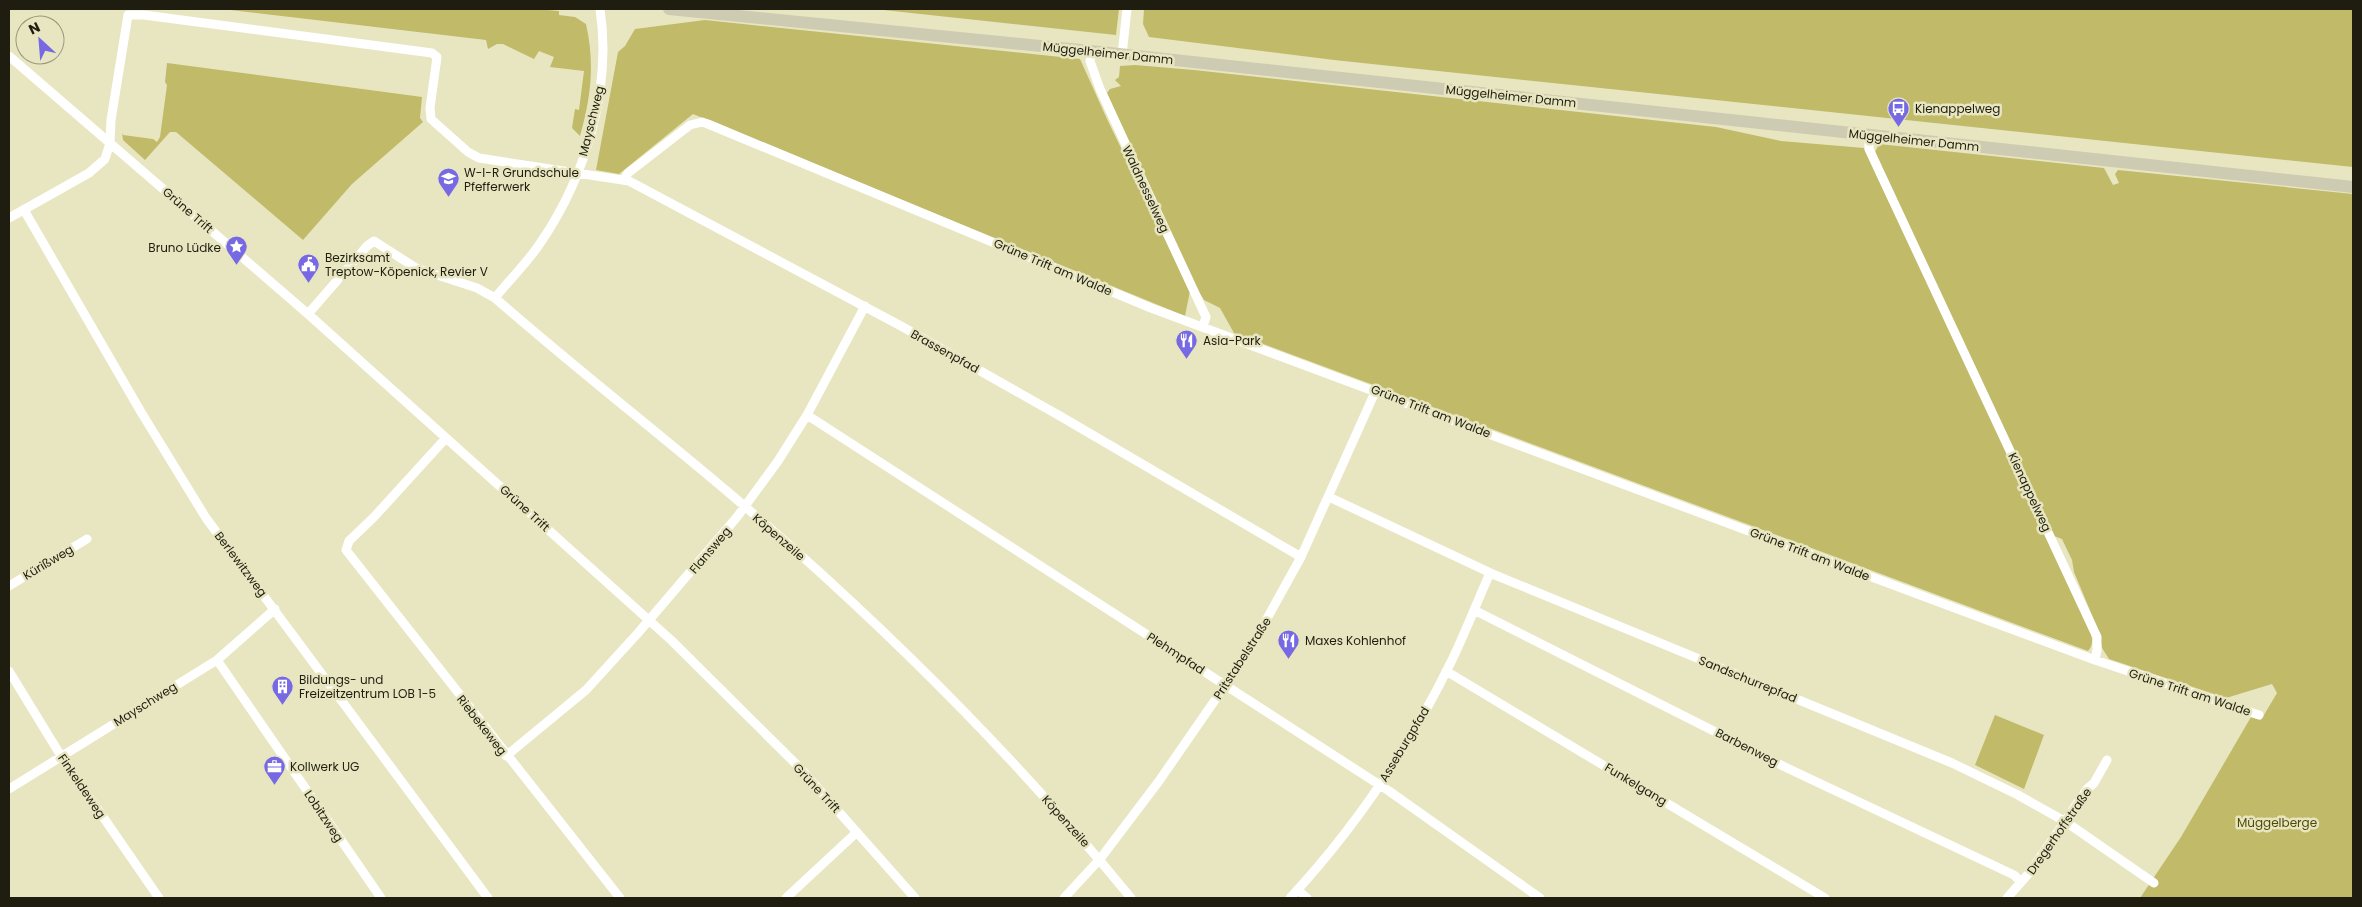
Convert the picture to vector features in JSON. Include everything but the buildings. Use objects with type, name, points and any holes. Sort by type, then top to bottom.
[{"type":"main road","name":"Müggelheimer Damm","points":[[669,9],[1090,51],[2353,187]]},
{"type":"street","name":"Mayschweg","points":[[495,298],[543,239],[576,173],[590,137],[601,88],[604,33],[600,9]]},
{"type":"street","points":[[1122,55],[1127,9]]},
{"type":"street","points":[[9,218],[96,168],[105,159],[110,143],[111,120],[126,20],[128,15],[138,14],[432,53],[437,57],[430,106],[431,119],[468,152],[479,158],[576,173]]},
{"type":"street","name":"Waldnesselweg","points":[[1090,51],[1090,61],[1100,89],[1206,317],[1203,326]]},
{"type":"street","name":"Grüne Trift","points":[[9,56],[308,314],[649,620],[764,731],[915,898]]},
{"type":"street","name":"Grüne Trift am Walde","points":[[624,179],[628,173],[690,126],[702,122],[1151,308],[1376,390],[2095,660],[2259,715]]},
{"type":"street","name":"Kienappelweg","points":[[1869,135],[1870,149],[1879,170],[2097,637],[2095,660]]},
{"type":"street","name":"Brassenpfad","points":[[576,173],[624,179],[865,306],[1060,416],[1301,557]]},
{"type":"street","name":"Berlewitzweg","points":[[24,210],[206,518],[488,898]]},
{"type":"street","name":"Köpenzeile","points":[[308,314],[367,246],[374,241],[416,268],[477,288],[495,298],[744,507],[861,611],[952,698],[1011,759],[1100,859],[1131,898]]},
{"type":"street","name":"Flansweg","points":[[506,756],[586,690],[699,564],[776,464],[808,415],[865,306]]},
{"type":"street","name":"Pritstabelstraße","points":[[1064,898],[1100,859],[1159,781],[1226,685],[1268,619],[1301,557],[1376,390]]},
{"type":"street","name":"Plehmpfad","points":[[808,415],[1380,786],[1540,898]]},
{"type":"street","name":"Riebekeweg","points":[[446,438],[374,517],[349,541],[346,550],[506,756],[620,898]]},
{"type":"street","name":"Sandschurrepfad","points":[[1329,497],[1490,573],[1952,763],[2018,795],[2066,822],[2154,883]]},
{"type":"street","name":"Kürißweg","points":[[9,586],[88,539]]},
{"type":"street","name":"Asseburgpfad","points":[[1290,898],[1336,844],[1380,786],[1446,671],[1490,573]]},
{"type":"street","name":"Mayschweg","points":[[9,789],[217,660],[275,609]]},
{"type":"street","name":"Barbenweg","points":[[1474,610],[1795,771],[2014,875],[2021,882]]},
{"type":"street","name":"Lobitzweg","points":[[217,660],[381,898]]},
{"type":"street","name":"Finkeldeweg","points":[[9,671],[61,756],[159,898]]},
{"type":"street","name":"Funkelgang","points":[[1446,671],[1825,898]]},
{"type":"street","name":"Dregerhoffstraße","points":[[2006,898],[2021,882],[2066,822],[2087,789],[2094,783],[2107,760]]},
{"type":"street","points":[[786,898],[857,832]]},
{"type":"street","points":[[1298,890],[1307,898]]},
{"type":"green space","points":[[222,9],[536,9],[559,11],[559,15],[575,17],[586,24],[589,39],[591,67],[589,94],[580,136],[572,128],[575,109],[579,110],[584,71],[550,67],[554,57],[539,51],[534,59],[503,44],[497,44],[488,49],[486,40]]},
{"type":"green space","points":[[874,9],[1119,9],[1116,35]]},
{"type":"green space","points":[[1144,9],[2353,9],[2353,167],[1334,60],[1149,37],[1143,24]]},
{"type":"green space","points":[[705,20],[1080,59],[1190,291],[1185,316],[693,114],[619,174],[596,170],[618,52],[625,46],[635,29]]},
{"type":"green space","points":[[167,63],[422,97],[420,118],[423,122],[352,184],[303,240],[176,132],[170,132],[145,160],[123,140],[122,132],[123,135],[153,139],[157,142],[160,137],[167,85],[165,82]]},
{"type":"green space","points":[[1135,65],[1716,127],[1781,141],[1864,148],[2083,613],[2091,632],[2091,647],[2088,651],[1234,333],[1220,308],[1204,300],[1193,283],[1107,93],[1110,89],[1121,86],[1115,80],[1119,77],[1120,66]]},
{"type":"green space","name":"Müggelberge","points":[[1879,144],[2104,168],[2113,185],[2119,183],[2115,174],[2118,170],[2353,194],[2353,898],[2140,898],[2181,837],[2251,717],[2261,720],[2277,693],[2272,684],[2226,698],[2109,659],[2102,648],[2099,632],[2074,572],[2072,560],[2062,539],[2054,536],[1878,161],[1875,152]]},
{"type":"green space","points":[[1995,715],[2044,735],[2024,789],[1975,765]]},
{"type":"place","name":"Kienappelweg","points":[[1899,127]]},
{"type":"place","name":"W-I-R Grundschule Pfefferwerk","points":[[448,198]]},
{"type":"place","name":"Bruno Lüdke","points":[[237,266]]},
{"type":"place","name":"Bezirksamt Treptow-Köpenick, Revier V","points":[[309,283]]},
{"type":"place","name":"Asia-Park","points":[[1187,359]]},
{"type":"place","name":"Maxes Kohlenhof","points":[[1289,659]]},
{"type":"place","name":"Bildungs- und Freizeitzentrum LOB 1-5","points":[[283,705]]},
{"type":"place","name":"Kollwerk UG","points":[[274,785]]}]
